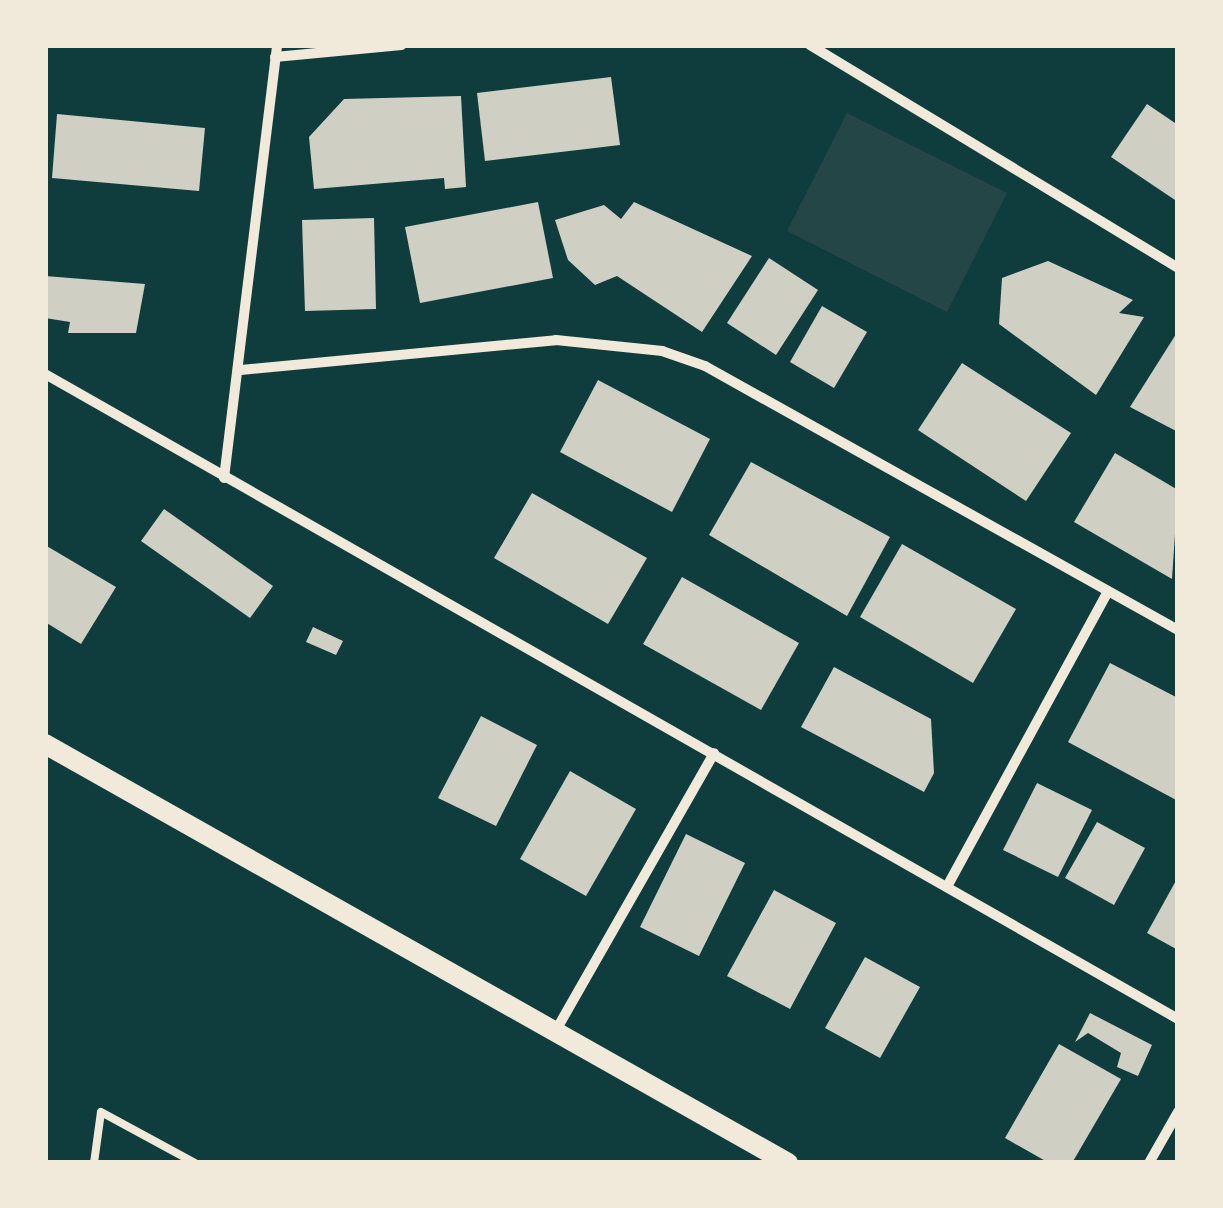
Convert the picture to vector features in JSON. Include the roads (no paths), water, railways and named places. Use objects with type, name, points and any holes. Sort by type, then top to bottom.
[{"type":"main road","points":[[45,744],[788,1163]]},
{"type":"street","points":[[224,478],[276,51],[401,45]]},
{"type":"street","points":[[810,45],[1178,268]]},
{"type":"street","points":[[240,370],[556,340],[662,351],[705,366],[1178,630]]},
{"type":"street","points":[[45,374],[949,883],[1178,1018]]},
{"type":"street","points":[[949,883],[1108,591]]},
{"type":"street","points":[[555,1032],[714,753]]},
{"type":"street","points":[[1150,1163],[1178,1112]]},
{"type":"lane","points":[[94,1163],[101,1112],[196,1163]]}]
